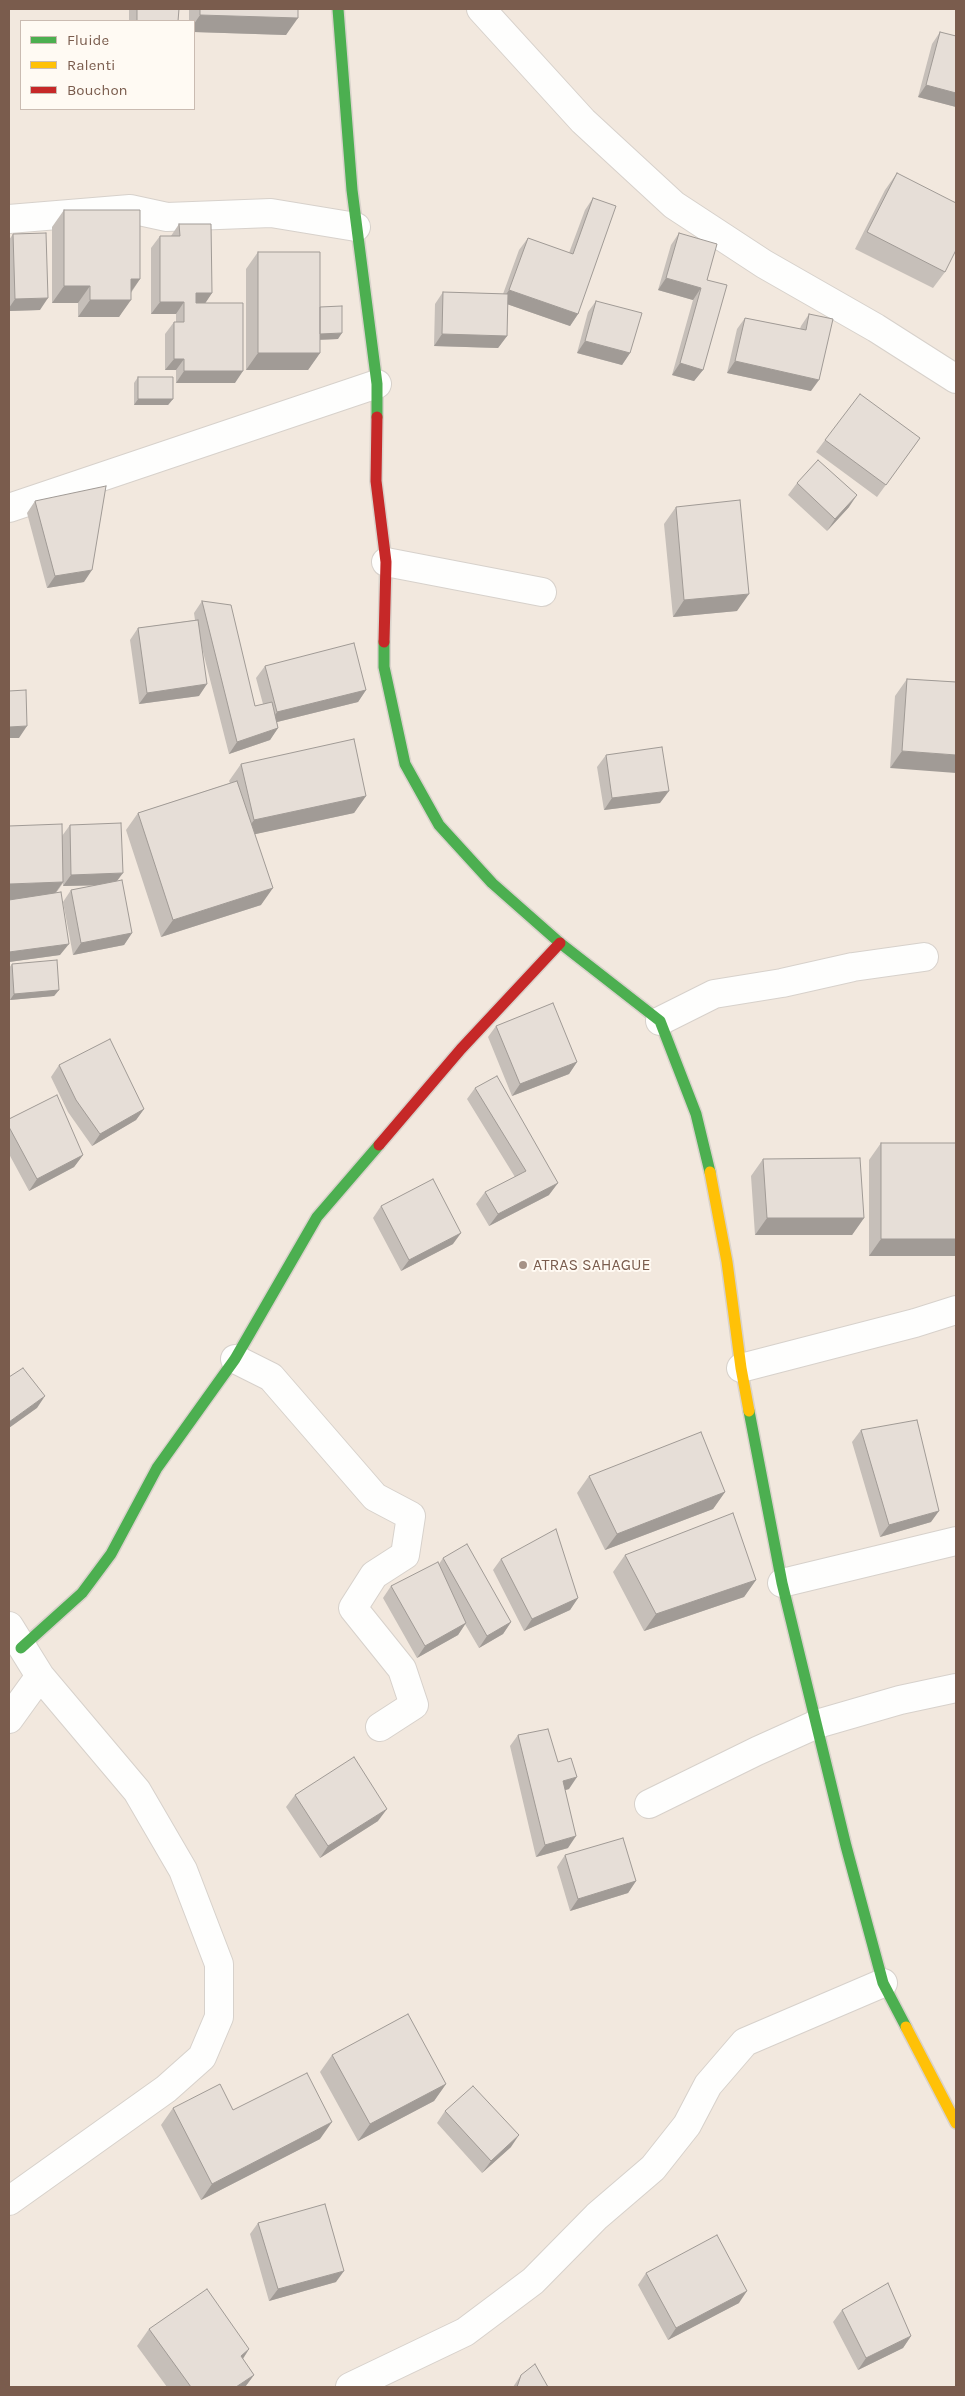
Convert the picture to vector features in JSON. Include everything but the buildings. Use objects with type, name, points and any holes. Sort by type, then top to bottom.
[{"type":"street","points":[[338,9],[343,88],[356,227],[377,384],[376,481],[386,562],[384,667],[406,764],[439,825],[492,883],[560,943],[660,1021],[696,1114],[712,1178],[727,1262],[741,1368],[782,1583],[883,1983],[956,2123]]},
{"type":"street","points":[[481,9],[583,120],[674,205],[764,264],[876,328],[956,379]]},
{"type":"street","points":[[9,219],[130,210],[167,217],[271,213],[356,227]]},
{"type":"street","points":[[9,508],[377,384]]},
{"type":"street","points":[[386,562],[542,592]]},
{"type":"street","points":[[9,2201],[166,2089],[202,2056],[219,2017],[219,1964],[183,1870],[137,1791],[40,1676],[15,1637],[82,1593],[111,1554],[157,1468],[235,1359],[317,1217],[461,1049],[560,943]]},
{"type":"street","points":[[660,1021],[714,994],[782,983],[853,967],[924,957]]},
{"type":"street","points":[[741,1368],[915,1323],[956,1310]]},
{"type":"street","points":[[235,1359],[271,1377],[375,1497],[411,1516],[405,1555],[374,1575],[353,1608],[402,1669],[414,1705],[380,1727]]},
{"type":"street","points":[[782,1583],[956,1541]]},
{"type":"street","points":[[9,1719],[40,1676]]},
{"type":"street","points":[[649,1804],[756,1750],[817,1724],[900,1700],[956,1688]]},
{"type":"street","points":[[350,2387],[465,2332],[533,2281],[597,2216],[653,2168],[687,2125],[708,2085],[745,2042],[883,1983]]},
{"type":"shaded area","points":[[9,9],[956,9],[956,2387],[9,2387]]},
{"type":"traffic: fast","points":[[338,9],[352,190],[377,384],[377,417]]},
{"type":"traffic: fast","points":[[384,642],[384,667],[405,764],[439,825],[492,883],[560,943],[660,1021],[696,1114],[710,1172]]},
{"type":"traffic: fast","points":[[21,1648],[82,1593],[111,1554],[157,1468],[235,1359],[317,1217],[379,1145]]},
{"type":"traffic: fast","points":[[749,1411],[782,1583],[846,1846],[883,1983],[906,2027]]},
{"type":"traffic: slow","points":[[710,1172],[727,1262],[741,1368],[749,1411]]},
{"type":"traffic: slow","points":[[906,2027],[956,2123]]},
{"type":"traffic: jam","points":[[377,417],[376,481],[386,562],[384,642]]},
{"type":"traffic: jam","points":[[379,1145],[461,1049],[560,943]]},
{"type":"place","name":"ATRAS SAHAGUE","points":[[523,1265]]}]
